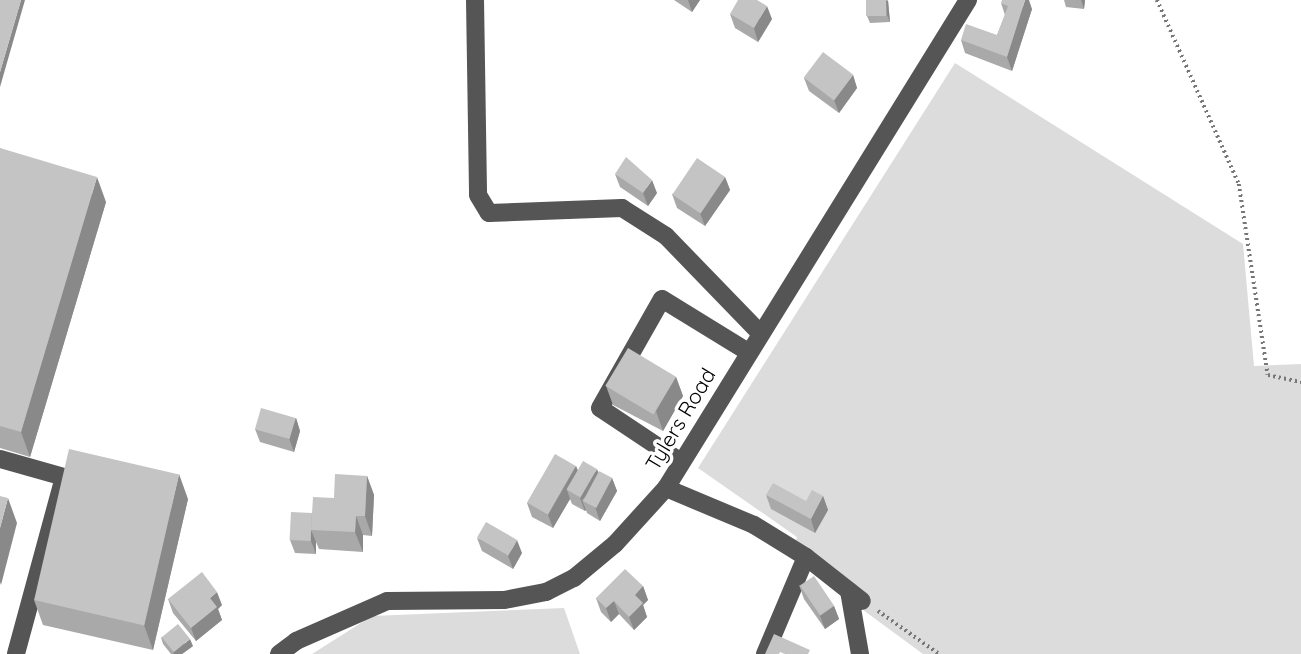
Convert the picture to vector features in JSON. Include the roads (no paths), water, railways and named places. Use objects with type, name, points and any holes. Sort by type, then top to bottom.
[{"type":"street","points":[[475,0],[478,195],[489,213],[622,208],[666,236],[760,333]]},
{"type":"street","name":"Tylers Road","points":[[279,654],[296,641],[387,601],[504,600],[546,592],[574,578],[615,544],[666,488],[968,0]]},
{"type":"street","points":[[681,462],[600,408],[662,299],[748,352]]},
{"type":"street","points":[[0,459],[64,477],[16,654]]},
{"type":"street","points":[[666,488],[754,524],[806,557],[856,596],[860,654]]},
{"type":"street","points":[[765,654],[806,557]]}]
